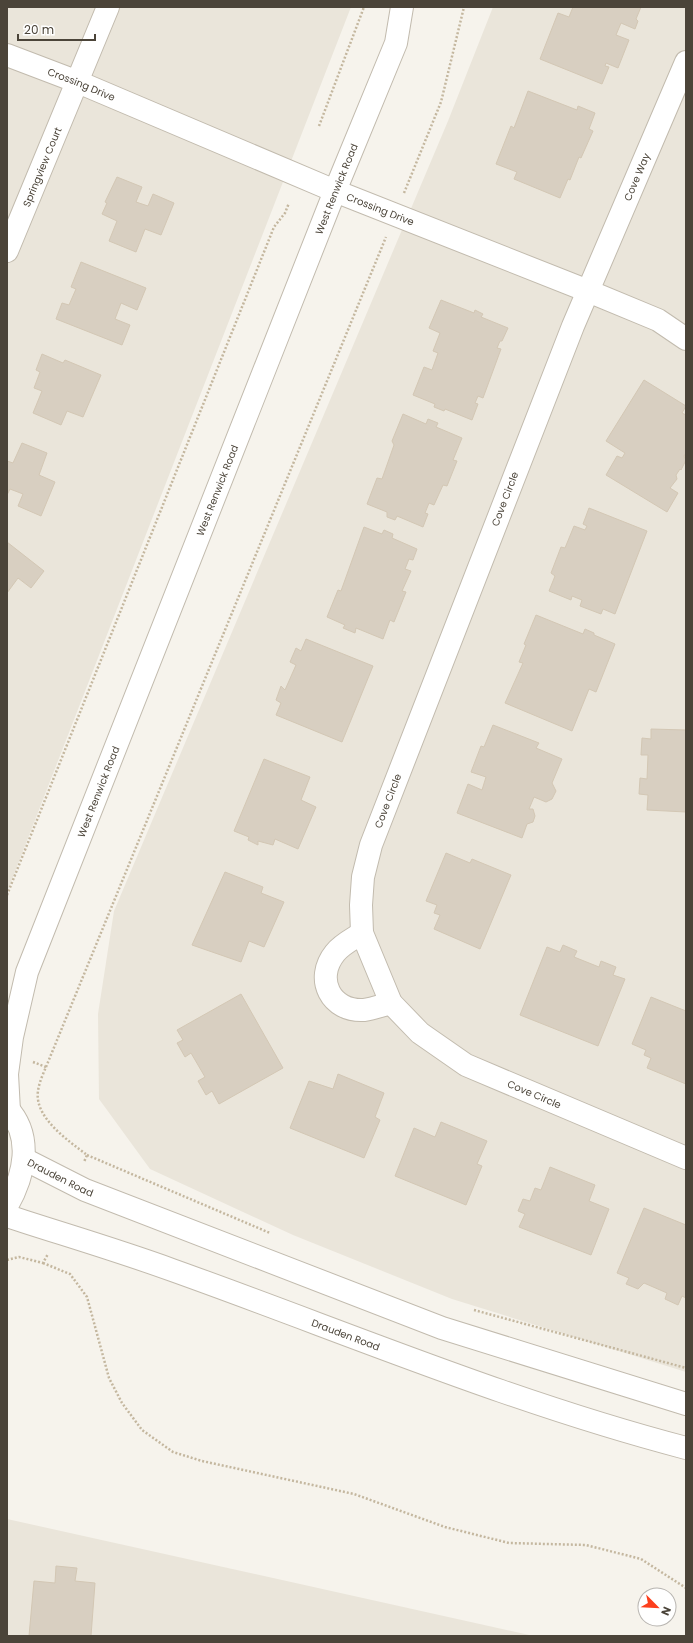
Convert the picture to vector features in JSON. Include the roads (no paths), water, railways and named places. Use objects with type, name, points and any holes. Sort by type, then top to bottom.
[{"type":"street","name":"Springview Court","points":[[7,251],[108,7]]},
{"type":"street","name":"West Renwick Road","points":[[8,1110],[7,1074],[10,1052],[27,972],[335,191],[396,43],[402,7]]},
{"type":"street","name":"Crossing Drive","points":[[7,55],[78,82],[335,191],[658,320],[686,339]]},
{"type":"street","name":"Cove Way","points":[[588,291],[686,62]]},
{"type":"street","name":"Cove Circle","points":[[588,291],[371,845],[363,877],[361,905],[362,934],[391,1003],[420,1033],[466,1065],[686,1158]]},
{"type":"street","points":[[362,934],[346,943],[335,952],[329,962],[325,974],[331,996],[342,1005],[352,1009],[365,1010],[391,1003]]},
{"type":"street","name":"West Renwick Road","points":[[7,1004],[27,972]]},
{"type":"street","points":[[7,1206],[16,1191],[23,1169],[24,1159],[24,1149],[19,1129],[8,1110]]},
{"type":"street","name":"Drauden Road","points":[[24,1159],[76,1185],[442,1328],[686,1404]]},
{"type":"street","name":"Drauden Road","points":[[7,1216],[170,1269],[448,1373],[617,1430],[686,1448]]}]
